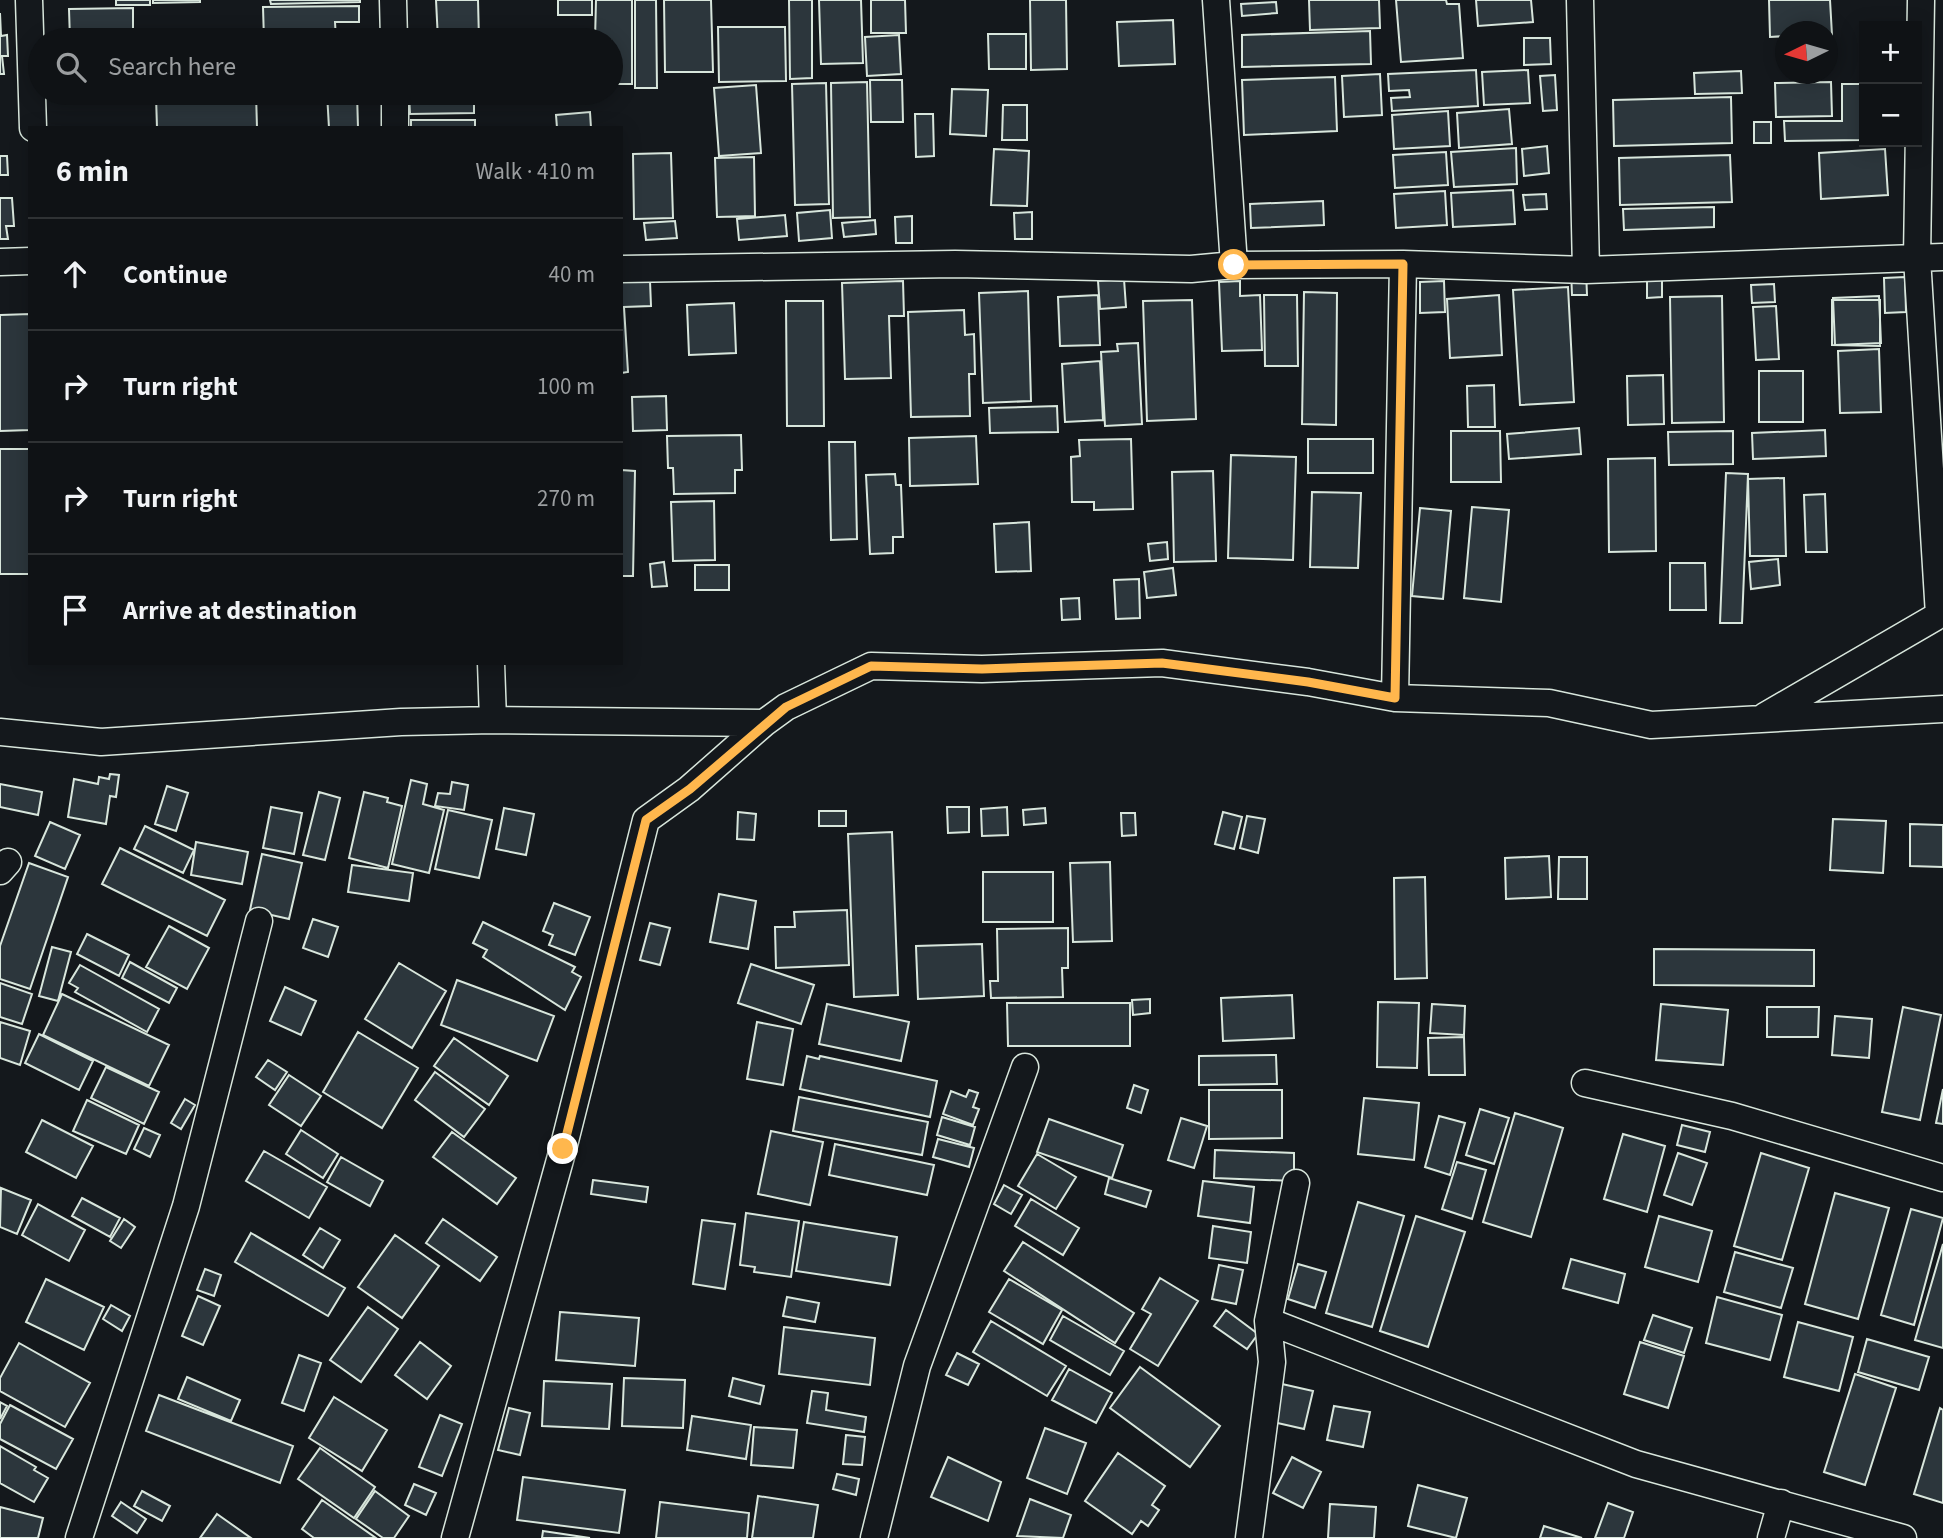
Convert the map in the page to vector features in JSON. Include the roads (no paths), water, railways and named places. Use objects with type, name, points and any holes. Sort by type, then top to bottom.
[{"type":"street","points":[[29,0],[30,28]]},
{"type":"street","points":[[393,0],[394,28]]},
{"type":"street","points":[[1216,0],[1234,265]]},
{"type":"street","points":[[1580,0],[1586,270]]},
{"type":"street","points":[[1761,719],[1941,617],[1921,0]]},
{"type":"street","points":[[32,105],[33,126]]},
{"type":"street","points":[[395,105],[395,126]]},
{"type":"street","points":[[623,269],[954,264],[1191,269],[1234,265],[1403,264],[1586,270],[1930,258]]},
{"type":"street","points":[[0,262],[28,261]]},
{"type":"street","points":[[1395,698],[1403,264]]},
{"type":"street","points":[[455,1538],[563,1149],[646,820],[690,789],[764,723],[786,707],[871,666],[982,669],[1162,663],[1308,682],[1395,698],[1549,703],[1651,725],[1943,709]]},
{"type":"street","points":[[491,665],[493,720]]},
{"type":"street","points":[[0,732],[101,742],[401,722],[493,720],[764,723]]},
{"type":"street","points":[[79,1538],[186,1206],[259,921]]},
{"type":"street","points":[[874,1538],[917,1366],[1025,1067]]},
{"type":"street","points":[[1585,1083],[1731,1116],[1943,1178]]},
{"type":"street","points":[[1249,1538],[1272,1362],[1268,1321],[1296,1183]]},
{"type":"street","points":[[1268,1321],[1636,1464],[1903,1538]]},
{"type":"street","points":[[1771,1538],[1782,1503]]}]
